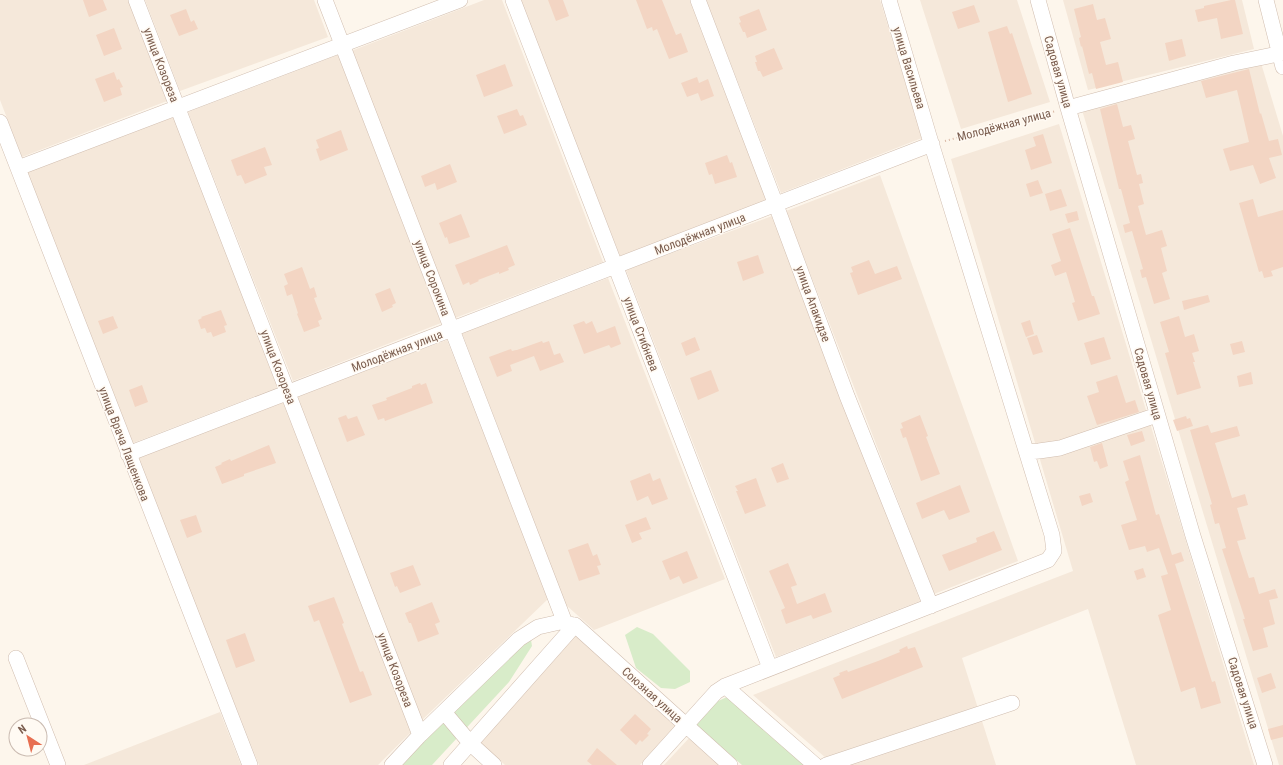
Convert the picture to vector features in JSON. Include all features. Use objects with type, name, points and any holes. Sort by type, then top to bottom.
[{"type":"street","name":"улица Козореза","points":[[136,0],[420,735]]},
{"type":"street","name":"улица Сорокина","points":[[325,0],[452,330],[570,624]]},
{"type":"street","points":[[18,168],[460,0]]},
{"type":"street","name":"улица Сгибнева","points":[[513,0],[770,668]]},
{"type":"street","name":"улица Апакидзе","points":[[698,0],[847,396],[931,606]]},
{"type":"street","name":"улица Васильева","points":[[650,765],[716,692],[725,686],[1048,560],[1054,551],[1052,535],[889,0]]},
{"type":"street","name":"Садовая улица","points":[[1038,0],[1157,415],[1193,536],[1265,765]]},
{"type":"street","points":[[1266,0],[1282,58]]},
{"type":"street","name":"Молодёжная улица","points":[[1068,108],[1234,63],[1282,58]]},
{"type":"street","name":"улица Врача Лащенкова","points":[[0,122],[250,765]]},
{"type":"street","name":"Молодёжная улица","points":[[128,454],[776,205],[931,140]]},
{"type":"street","points":[[1027,452],[1060,448],[1157,415]]},
{"type":"street","points":[[392,765],[420,735],[519,640],[538,627],[560,622],[570,624],[471,744],[451,765]]},
{"type":"street","name":"Союзная улица","points":[[570,624],[730,765]]},
{"type":"street","points":[[16,658],[58,765]]},
{"type":"street","points":[[725,686],[815,765]]},
{"type":"street","points":[[826,765],[1012,703]]},
{"type":"street","points":[[444,712],[471,744],[494,765]]},
{"type":"path","name":"Молодёжная улица","points":[[931,140],[1068,108]]},
{"type":"shaded area","points":[[0,0],[128,0],[167,101],[22,157],[0,100]]},
{"type":"shaded area","points":[[145,0],[314,0],[328,37],[180,91]]},
{"type":"shaded area","points":[[484,0],[502,0],[603,262],[455,318],[351,51]]},
{"type":"shaded area","points":[[520,0],[690,0],[768,201],[620,256]]},
{"type":"shaded area","points":[[706,0],[880,0],[922,138],[781,193]]},
{"type":"shaded area","points":[[920,0],[1017,0],[1050,102],[961,129]]},
{"type":"shaded area","points":[[1063,0],[1242,0],[1254,49],[1088,90]]},
{"type":"shaded area","points":[[338,55],[441,323],[293,381],[188,112]]},
{"type":"shaded area","points":[[1261,63],[1283,136],[1283,765],[1279,765],[1082,110]]},
{"type":"shaded area","points":[[174,116],[279,387],[133,443],[27,171]]},
{"type":"shaded area","points":[[1059,124],[1254,765],[1136,765],[1088,609],[962,658],[996,765],[834,765],[753,695],[1073,571],[951,159]]},
{"type":"shaded area","points":[[880,175],[1018,561],[934,594],[786,211]]},
{"type":"shaded area","points":[[772,216],[920,601],[776,657],[626,270]]},
{"type":"shaded area","points":[[608,278],[725,579],[594,630],[566,605],[462,333]]},
{"type":"shaded area","points":[[447,340],[548,599],[422,720],[296,396]]},
{"type":"shaded area","points":[[285,401],[411,732],[378,765],[259,765],[137,458]]},
{"type":"shaded area","points":[[575,633],[678,724],[640,765],[505,765],[479,741]]},
{"type":"shaded area","points":[[220,712],[241,765],[84,765]]},
{"type":"shaded area","points":[[691,736],[723,765],[664,765]]},
{"type":"green space","points":[[637,627],[653,634],[690,671],[690,682],[675,689],[661,688],[636,668],[625,635]]},
{"type":"green space","points":[[531,640],[532,646],[509,682],[432,765],[396,765],[520,644]]},
{"type":"green space","points":[[727,697],[805,765],[742,765],[696,725],[716,702]]},
{"type":"building","points":[[83,0],[103,0],[107,10],[89,17]]},
{"type":"building","points":[[548,0],[563,0],[569,16],[556,21]]},
{"type":"building","points":[[636,0],[662,0],[676,35],[681,33],[688,52],[669,59],[657,29],[653,31],[652,27],[647,29]]},
{"type":"building","points":[[1235,0],[1243,34],[1221,39],[1217,18],[1198,22],[1195,10],[1204,8],[1204,6]]},
{"type":"building","points":[[1093,4],[1097,20],[1105,18],[1111,39],[1100,42],[1106,65],[1118,62],[1123,82],[1096,89],[1092,73],[1089,74],[1082,46],[1081,47],[1079,38],[1081,37],[1074,9]]},
{"type":"building","points":[[974,5],[980,22],[958,29],[952,12]]},
{"type":"building","points":[[186,9],[191,22],[194,20],[198,29],[179,36],[170,15]]},
{"type":"building","points":[[759,9],[767,30],[747,38],[739,23],[741,22],[739,17]]},
{"type":"building","points":[[1007,26],[1010,34],[1012,33],[1032,94],[1008,102],[988,32]]},
{"type":"building","points":[[114,28],[122,49],[104,56],[96,35]]},
{"type":"building","points":[[1182,39],[1186,56],[1169,61],[1165,43]]},
{"type":"building","points":[[774,48],[783,69],[763,77],[760,71],[758,71],[755,56]]},
{"type":"building","points":[[505,64],[513,86],[484,97],[476,75]]},
{"type":"building","points":[[1249,69],[1260,114],[1261,113],[1269,141],[1278,139],[1282,155],[1269,158],[1276,178],[1260,184],[1253,165],[1230,171],[1223,149],[1249,142],[1237,90],[1206,98],[1201,81]]},
{"type":"building","points":[[114,72],[117,80],[119,79],[123,87],[120,88],[122,95],[104,102],[95,79]]},
{"type":"building","points":[[697,77],[699,83],[708,79],[714,96],[701,101],[698,93],[687,97],[681,83]]},
{"type":"building","points":[[1117,104],[1123,127],[1131,125],[1135,139],[1128,141],[1137,175],[1141,174],[1143,183],[1139,184],[1144,204],[1138,206],[1146,235],[1162,230],[1167,246],[1161,248],[1167,271],[1162,273],[1170,299],[1154,304],[1146,277],[1142,278],[1140,270],[1143,269],[1132,231],[1125,233],[1123,225],[1130,223],[1121,189],[1119,189],[1100,109]]},
{"type":"building","points":[[517,109],[520,116],[523,115],[527,125],[504,134],[497,116]]},
{"type":"building","points":[[341,130],[348,150],[320,161],[316,149],[319,148],[316,140]]},
{"type":"building","points":[[1043,134],[1052,163],[1031,170],[1025,150],[1036,146],[1033,137]]},
{"type":"building","points":[[265,147],[272,165],[264,167],[267,175],[245,184],[241,175],[237,176],[231,160]]},
{"type":"building","points":[[727,155],[730,163],[732,162],[737,177],[715,184],[712,174],[709,175],[705,163]]},
{"type":"building","points":[[450,164],[457,182],[437,190],[435,183],[425,187],[421,176]]},
{"type":"building","points":[[1038,180],[1043,193],[1030,197],[1026,184]]},
{"type":"building","points":[[1061,189],[1067,206],[1050,211],[1045,194]]},
{"type":"building","points":[[1253,199],[1258,217],[1283,210],[1283,267],[1271,271],[1273,276],[1264,278],[1262,271],[1259,272],[1239,203]]},
{"type":"building","points":[[1077,211],[1079,220],[1068,223],[1065,214]]},
{"type":"building","points":[[461,214],[470,237],[449,244],[447,237],[445,238],[439,223]]},
{"type":"building","points":[[1070,228],[1092,296],[1094,296],[1100,314],[1078,321],[1072,303],[1075,302],[1066,272],[1055,276],[1051,265],[1061,261],[1052,234]]},
{"type":"building","points":[[507,245],[515,265],[508,268],[509,270],[499,274],[499,272],[478,280],[479,281],[470,285],[469,282],[463,285],[455,265]]},
{"type":"building","points":[[758,255],[764,273],[743,281],[737,262]]},
{"type":"building","points":[[869,260],[875,274],[897,266],[902,279],[858,295],[850,273],[853,272],[851,267]]},
{"type":"building","points":[[302,267],[310,289],[314,287],[317,297],[314,298],[322,319],[318,321],[320,326],[304,332],[297,314],[298,313],[292,294],[287,296],[284,286],[288,284],[284,274]]},
{"type":"building","points":[[390,288],[396,303],[392,305],[393,307],[382,312],[375,294]]},
{"type":"building","points":[[1208,295],[1210,302],[1184,310],[1182,301]]},
{"type":"building","points":[[221,310],[227,325],[224,326],[226,332],[213,337],[211,332],[207,333],[205,328],[201,329],[198,320],[202,318],[201,317]]},
{"type":"building","points":[[113,316],[118,328],[103,334],[98,321]]},
{"type":"building","points":[[1179,316],[1185,337],[1194,334],[1199,351],[1192,353],[1195,362],[1193,362],[1201,388],[1177,395],[1165,353],[1169,352],[1160,322]]},
{"type":"building","points":[[1030,320],[1034,334],[1026,337],[1021,323]]},
{"type":"building","points":[[584,321],[586,324],[592,321],[597,333],[615,326],[621,344],[611,348],[609,345],[584,354],[573,325]]},
{"type":"building","points":[[1037,335],[1043,352],[1033,355],[1027,338]]},
{"type":"building","points":[[695,337],[700,350],[686,356],[681,343]]},
{"type":"building","points":[[1104,337],[1111,359],[1091,365],[1084,343]]},
{"type":"building","points":[[542,341],[543,343],[549,341],[554,355],[560,353],[564,362],[540,371],[534,356],[510,365],[512,371],[497,377],[489,357],[511,349],[512,351],[517,350]]},
{"type":"building","points":[[1242,341],[1245,352],[1233,355],[1230,344]]},
{"type":"building","points":[[711,370],[719,391],[698,400],[690,378]]},
{"type":"building","points":[[1251,372],[1253,384],[1239,387],[1237,376]]},
{"type":"building","points":[[1117,375],[1126,403],[1135,400],[1139,412],[1097,425],[1087,396],[1099,392],[1096,382]]},
{"type":"building","points":[[420,383],[421,385],[426,383],[433,403],[385,421],[384,418],[378,420],[372,405],[387,400],[386,398],[412,388],[412,386]]},
{"type":"building","points":[[142,385],[148,402],[135,407],[129,390]]},
{"type":"building","points":[[346,415],[348,419],[357,416],[365,435],[347,442],[338,418]]},
{"type":"building","points":[[920,415],[928,436],[926,437],[940,474],[921,481],[906,437],[903,438],[900,429],[903,428],[901,423]]},
{"type":"building","points":[[1186,416],[1187,419],[1190,418],[1193,426],[1177,431],[1173,420]]},
{"type":"building","points":[[1208,425],[1211,433],[1237,426],[1240,436],[1215,443],[1232,498],[1245,494],[1248,505],[1237,508],[1246,539],[1237,541],[1249,578],[1254,577],[1259,594],[1275,589],[1278,598],[1269,600],[1275,624],[1263,628],[1268,647],[1253,651],[1243,619],[1245,619],[1222,549],[1226,548],[1219,523],[1215,524],[1210,505],[1212,504],[1190,430]]},
{"type":"building","points":[[1142,431],[1145,441],[1131,446],[1127,435]]},
{"type":"building","points":[[1102,443],[1108,466],[1100,469],[1097,461],[1094,462],[1090,447]]},
{"type":"building","points":[[269,445],[276,463],[244,474],[244,476],[222,484],[215,467],[230,459],[231,461]]},
{"type":"building","points":[[1140,455],[1156,515],[1159,514],[1172,555],[1181,552],[1184,561],[1175,564],[1212,682],[1215,681],[1221,703],[1201,709],[1195,687],[1181,692],[1158,615],[1171,610],[1161,576],[1168,574],[1159,548],[1147,552],[1145,546],[1129,550],[1121,525],[1137,520],[1125,482],[1129,480],[1123,461]]},
{"type":"building","points":[[783,463],[789,479],[777,483],[771,468]]},
{"type":"building","points":[[650,473],[653,481],[660,478],[668,499],[652,505],[648,496],[637,501],[630,481]]},
{"type":"building","points":[[756,478],[766,506],[745,514],[735,486]]},
{"type":"building","points":[[960,485],[970,512],[949,520],[944,510],[922,519],[916,503]]},
{"type":"building","points":[[1090,493],[1093,502],[1082,506],[1079,496]]},
{"type":"building","points":[[196,515],[202,532],[187,538],[180,520]]},
{"type":"building","points":[[646,517],[651,529],[639,533],[642,539],[632,543],[625,525]]},
{"type":"building","points":[[994,531],[1002,550],[949,571],[942,555],[977,542],[976,538]]},
{"type":"building","points":[[588,543],[593,556],[597,554],[601,565],[597,566],[600,574],[579,581],[568,550]]},
{"type":"building","points":[[687,551],[698,578],[683,584],[679,576],[670,580],[662,561]]},
{"type":"building","points":[[788,563],[797,585],[791,587],[797,604],[825,593],[832,612],[813,619],[811,615],[786,624],[781,610],[785,608],[769,571]]},
{"type":"building","points":[[413,565],[421,585],[400,593],[397,586],[395,587],[390,573]]},
{"type":"building","points":[[1143,568],[1146,577],[1137,580],[1134,571]]},
{"type":"building","points":[[334,597],[344,623],[342,624],[360,672],[363,671],[372,695],[350,703],[319,620],[314,622],[308,606]]},
{"type":"building","points":[[432,602],[440,622],[435,624],[439,634],[418,642],[411,623],[409,623],[405,613]]},
{"type":"building","points":[[245,633],[255,661],[236,668],[226,640]]},
{"type":"building","points":[[907,646],[908,649],[915,647],[923,667],[842,699],[833,678],[840,675],[839,673],[847,670],[848,672],[878,661],[900,652],[899,650]]},
{"type":"building","points":[[1271,673],[1276,688],[1262,693],[1257,678]]},
{"type":"building","points":[[635,714],[651,729],[647,734],[649,735],[642,742],[640,740],[636,745],[620,730]]},
{"type":"building","points":[[1283,725],[1283,737],[1271,740],[1268,729]]},
{"type":"building","points":[[597,748],[617,765],[592,765],[587,761]]}]
